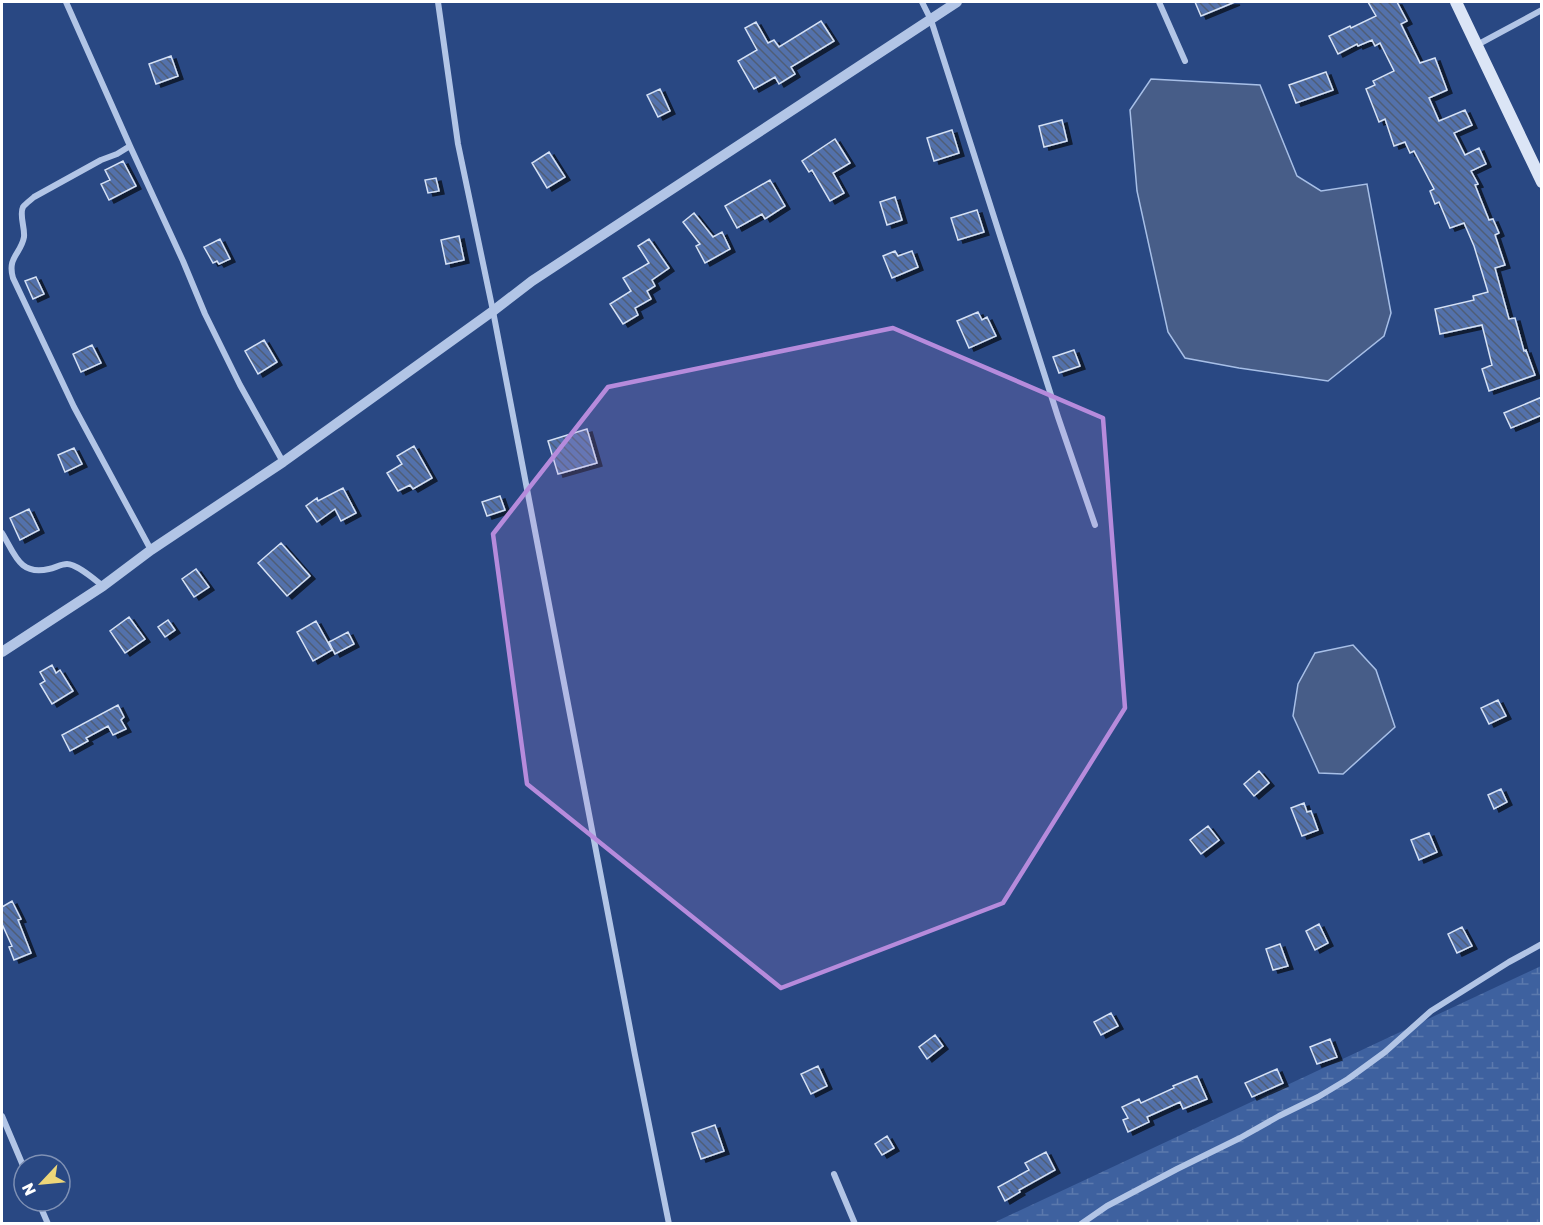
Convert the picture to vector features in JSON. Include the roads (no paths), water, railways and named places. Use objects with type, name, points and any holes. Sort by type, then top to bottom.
[{"type":"main road","points":[[1456,2],[1542,182]]},
{"type":"street","points":[[66,2],[210,324],[240,385],[283,462]]},
{"type":"street","points":[[438,2],[458,144],[493,311],[669,1224]]},
{"type":"street","points":[[922,2],[931,20],[1058,417],[1095,525]]},
{"type":"street","points":[[2,652],[103,586],[151,550],[283,462],[542,274],[957,2]]},
{"type":"street","points":[[1159,2],[1185,61]]},
{"type":"street","points":[[1477,45],[1542,10]]},
{"type":"street","points":[[130,146],[34,197],[22,208],[24,234],[22,243],[13,256],[10,269],[74,407],[151,550]]},
{"type":"street","points":[[2,533],[22,566],[29,570],[48,570],[67,564],[76,567],[103,586]]},
{"type":"street","points":[[1081,1224],[1107,1206],[1318,1097],[1348,1079],[1385,1052],[1431,1011],[1542,944]]},
{"type":"street","points":[[2,1116],[18,1153]]},
{"type":"street","points":[[834,1174],[855,1224]]}]
